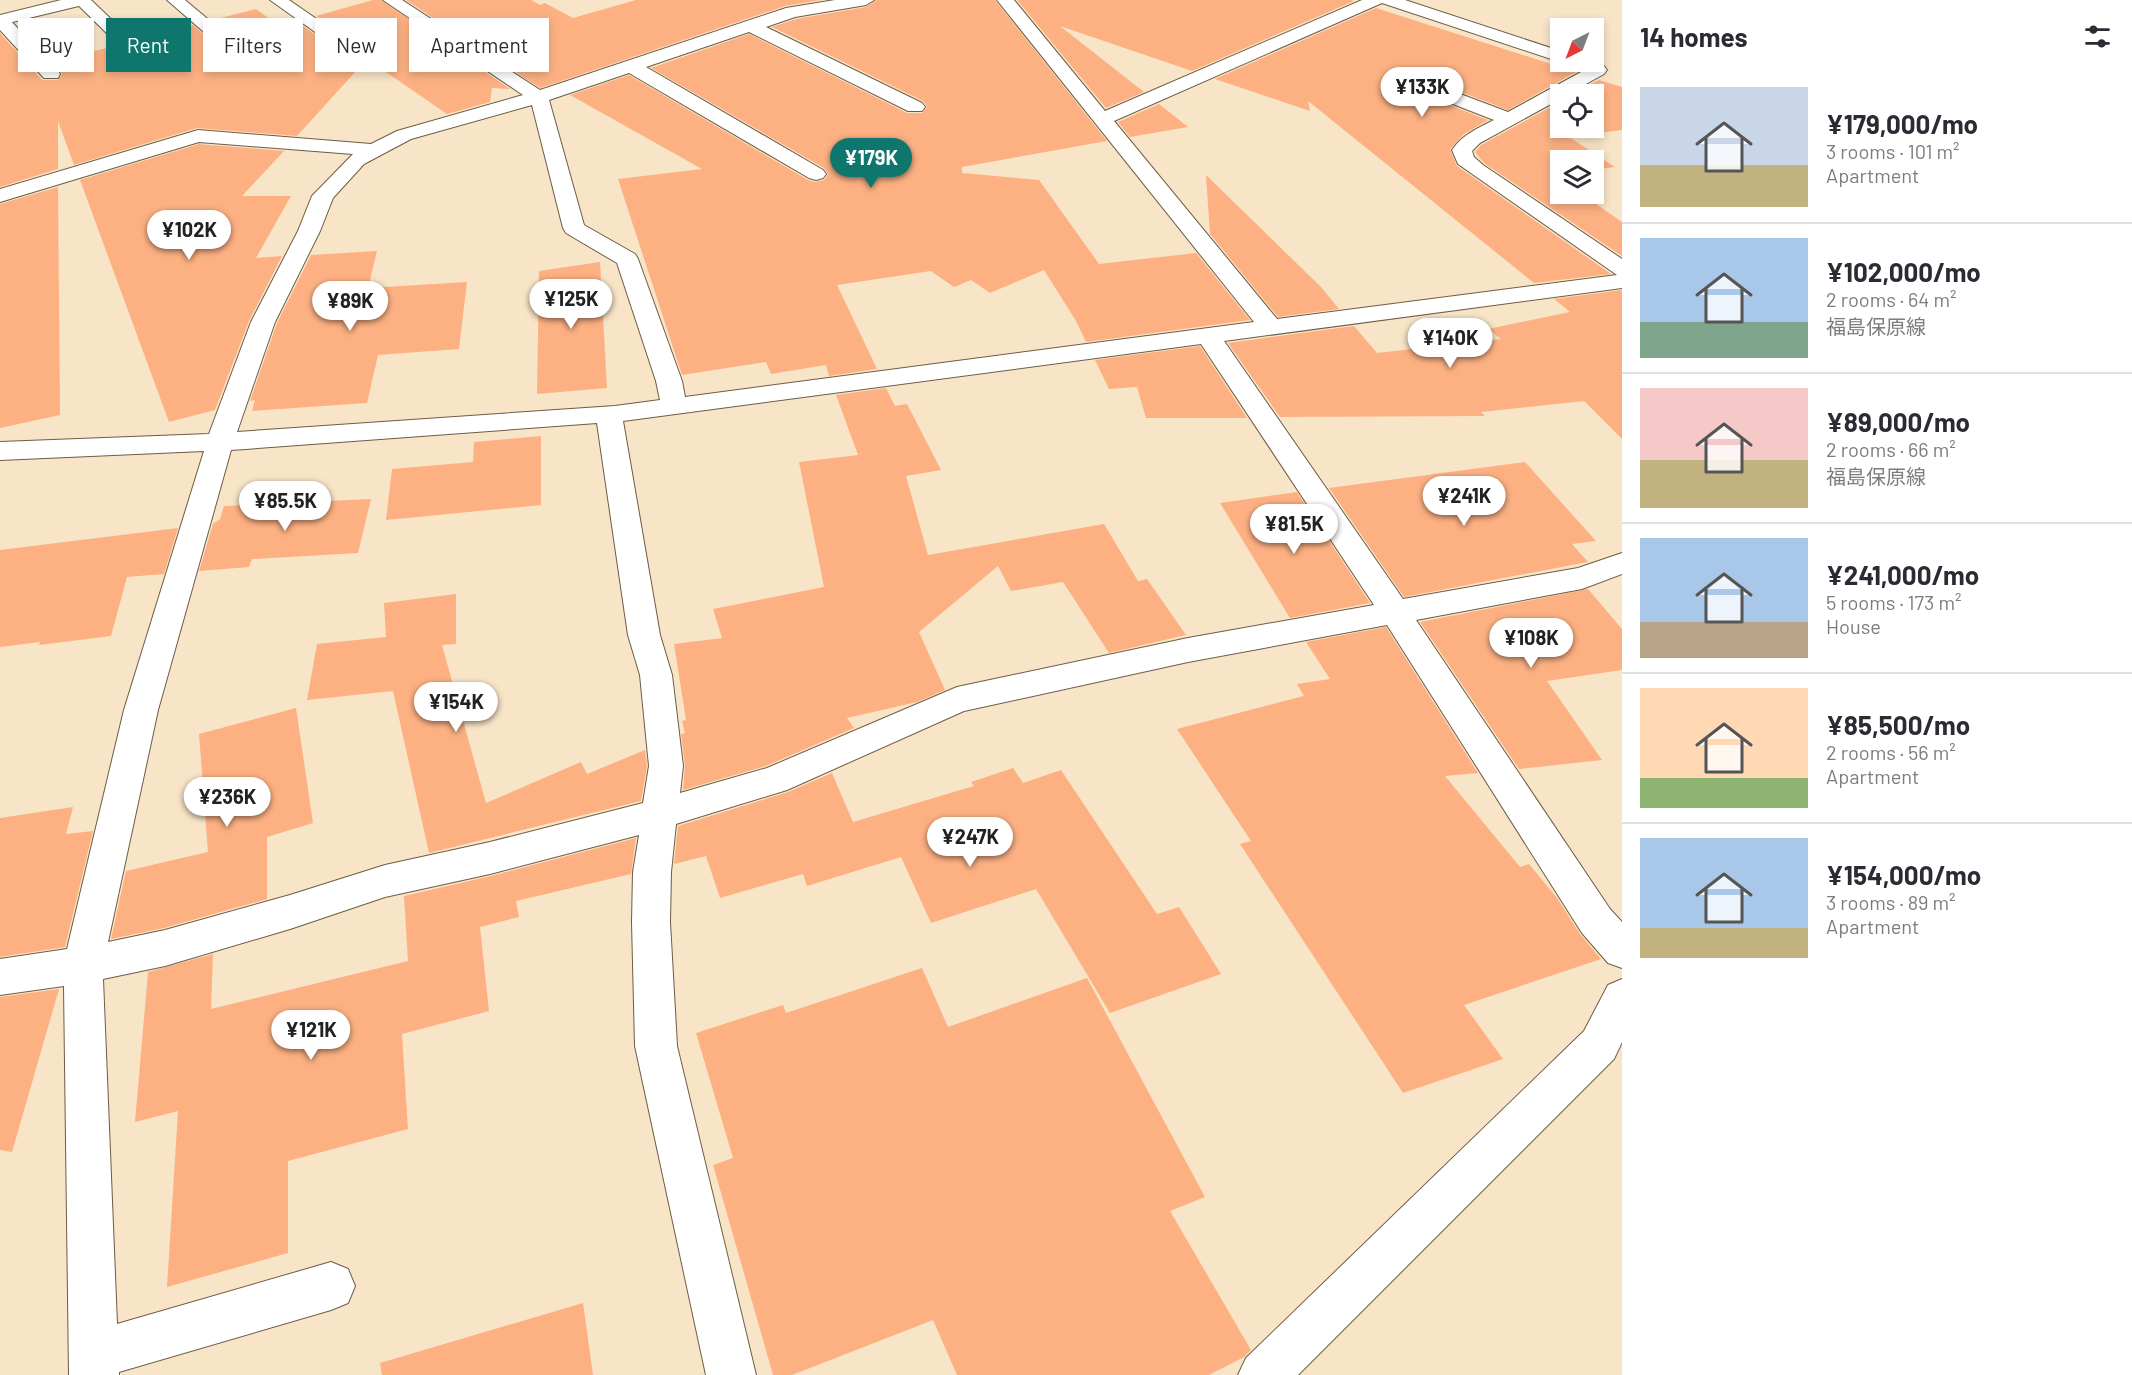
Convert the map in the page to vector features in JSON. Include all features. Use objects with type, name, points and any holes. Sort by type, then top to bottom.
[{"type":"street","points":[[51,74],[0,20],[81,0],[106,24]]},
{"type":"street","points":[[175,0],[203,23]]},
{"type":"street","points":[[278,0],[315,25]]},
{"type":"street","points":[[392,0],[538,97],[543,108],[574,228],[627,259],[669,381],[674,406]]},
{"type":"street","points":[[332,1287],[94,1365],[83,965],[141,710],[220,441],[263,322],[309,231],[323,196],[357,160],[404,135],[538,97],[792,12],[866,0]]},
{"type":"street","points":[[1005,0],[1272,329]]},
{"type":"street","points":[[1102,119],[1376,0]]},
{"type":"street","points":[[1388,0],[1468,18],[1550,53]]},
{"type":"street","points":[[751,26],[915,107]]},
{"type":"street","points":[[631,66],[816,174]]},
{"type":"street","points":[[1603,72],[1606,73],[1510,118],[1473,139],[1461,150],[1465,159],[1622,269]]},
{"type":"street","points":[[1447,95],[1510,118]]},
{"type":"street","points":[[0,196],[198,136],[365,149],[372,152]]},
{"type":"street","points":[[0,451],[220,441],[609,414],[1272,329],[1622,281]]},
{"type":"street","points":[[1209,337],[1395,612],[1596,921],[1622,950]]},
{"type":"street","points":[[609,414],[644,635],[656,675],[666,766],[652,872],[651,922],[656,1046],[731,1375]]},
{"type":"street","points":[[0,977],[83,965],[177,945],[385,881],[490,858],[660,814],[775,780],[957,700],[1188,650],[1582,578],[1622,563]]},
{"type":"street","points":[[1263,1375],[1599,1045],[1622,998]]},
{"type":"building","points":[[373,0],[381,0],[409,19],[409,72],[485,72],[510,89],[492,88],[490,102],[447,114],[386,72],[397,72],[397,18],[319,18],[316,16]]},
{"type":"building","points":[[406,0],[531,0],[540,5],[545,3],[573,18],[636,0],[821,0],[785,6],[540,88],[516,72],[549,72],[549,18],[433,18]]},
{"type":"building","points":[[876,0],[995,0],[1107,141],[962,167],[962,173],[1039,180],[1099,264],[1196,253],[1250,320],[1086,342],[1076,321],[1044,270],[990,293],[971,280],[954,287],[931,271],[837,285],[877,369],[829,376],[826,365],[771,374],[766,362],[682,375],[618,179],[702,169],[570,95],[629,75],[808,180],[815,182],[824,180],[828,174],[824,168],[651,68],[749,34],[907,113],[922,113],[927,107],[923,101],[772,27],[796,19],[866,7]]},
{"type":"building","points":[[1017,0],[1354,1],[1192,71],[1060,26],[1144,92],[1106,108]]},
{"type":"building","points":[[1376,8],[1550,64],[1550,72],[1576,72],[1555,84],[1550,84],[1550,87],[1508,110],[1448,87],[1439,89],[1436,96],[1439,101],[1488,120],[1464,134],[1450,149],[1457,166],[1611,274],[1534,283],[1308,101],[1310,111],[1215,79]]},
{"type":"building","points":[[256,9],[268,18],[221,18]]},
{"type":"building","points":[[193,25],[203,34],[203,72],[303,72],[303,26],[315,35],[315,72],[355,72],[297,136],[197,128],[74,165],[58,121],[58,169],[0,187],[0,33],[18,53],[18,72],[35,72],[42,80],[58,80],[62,75],[61,72],[94,72],[94,51],[106,48],[106,72],[191,72],[191,26]]},
{"type":"building","points":[[1599,80],[1622,87],[1622,130],[1604,132],[1604,84],[1591,84]]},
{"type":"building","points":[[1159,104],[1188,127],[1130,137],[1118,122]]},
{"type":"building","points":[[1550,107],[1550,138],[1571,138],[1589,150],[1550,150],[1550,204],[1596,204],[1622,222],[1622,256],[1484,163],[1475,152],[1481,145]]},
{"type":"building","points":[[199,144],[284,151],[242,196],[291,196],[256,258],[282,256],[249,321],[215,410],[169,422],[80,180]]},
{"type":"building","points":[[1604,160],[1615,167],[1604,168]]},
{"type":"building","points":[[1206,175],[1321,287],[1339,309],[1278,317],[1210,234]]},
{"type":"building","points":[[58,187],[60,415],[0,428],[0,204]]},
{"type":"building","points":[[377,251],[368,288],[467,282],[459,349],[378,355],[367,403],[252,411],[255,400],[250,401],[277,323],[311,255]]},
{"type":"building","points":[[600,262],[607,388],[537,394],[539,271]]},
{"type":"building","points":[[1622,290],[1622,439],[1584,401],[1481,412],[1485,416],[1280,417],[1228,343],[1354,326],[1377,353],[1501,339],[1488,329],[1570,312],[1554,299]]},
{"type":"building","points":[[1200,346],[1247,418],[1146,418],[1137,387],[1109,389],[1095,360]]},
{"type":"building","points":[[886,388],[895,406],[907,404],[941,470],[906,476],[928,555],[1104,524],[1138,581],[1147,579],[1186,635],[1109,653],[1063,582],[1011,591],[998,566],[919,632],[945,690],[917,702],[847,718],[854,728],[766,766],[683,790],[685,766],[681,734],[685,733],[682,721],[686,720],[674,644],[722,638],[713,609],[824,587],[799,462],[858,455],[836,395]]},
{"type":"building","points":[[541,436],[541,505],[386,520],[392,469],[473,462],[474,442]]},
{"type":"building","points":[[1525,462],[1596,541],[1572,544],[1588,562],[1404,597],[1329,488]]},
{"type":"building","points":[[1297,492],[1370,603],[1290,618],[1220,503]]},
{"type":"building","points":[[371,499],[358,553],[252,559],[249,567],[199,571],[213,524],[220,519],[224,506]]},
{"type":"building","points":[[178,528],[164,574],[127,577],[111,636],[39,645],[40,642],[0,647],[0,550]]},
{"type":"building","points":[[1588,589],[1622,629],[1622,670],[1547,681],[1602,760],[1519,769],[1420,622]]},
{"type":"building","points":[[456,594],[456,644],[442,645],[486,803],[581,762],[587,774],[645,750],[647,766],[641,801],[429,853],[393,691],[307,700],[317,644],[386,637],[384,603]]},
{"type":"building","points":[[1386,627],[1478,773],[1445,776],[1520,867],[1529,864],[1601,959],[1464,1005],[1503,1059],[1403,1093],[1240,844],[1251,841],[1177,729],[1304,696],[1297,684],[1330,679],[1306,642]]},
{"type":"building","points":[[296,708],[313,823],[267,837],[267,899],[164,928],[111,939],[126,871],[208,852],[199,734]]},
{"type":"building","points":[[1013,768],[1023,783],[1061,770],[1157,914],[1179,907],[1221,974],[1110,1013],[1036,889],[931,923],[901,857],[807,886],[803,874],[720,898],[706,856],[674,864],[678,826],[788,792],[832,773],[853,822],[974,786],[971,782]]},
{"type":"building","points":[[73,807],[66,834],[93,831],[65,947],[0,957],[0,818]]},
{"type":"building","points":[[636,838],[631,874],[516,901],[519,917],[480,927],[489,1011],[402,1034],[408,1129],[288,1161],[288,1253],[167,1287],[178,1111],[135,1122],[148,972],[213,954],[211,1009],[408,961],[404,896]]},
{"type":"building","points":[[922,968],[948,1027],[1087,978],[1205,1197],[1170,1211],[1251,1350],[1244,1357],[1209,1375],[957,1375],[933,1320],[792,1375],[773,1375],[713,1165],[733,1158],[696,1033],[783,1005],[786,1013]]},
{"type":"building","points":[[59,989],[12,1152],[0,1150],[0,997]]},
{"type":"building","points":[[583,1303],[593,1375],[382,1375],[380,1363]]}]
